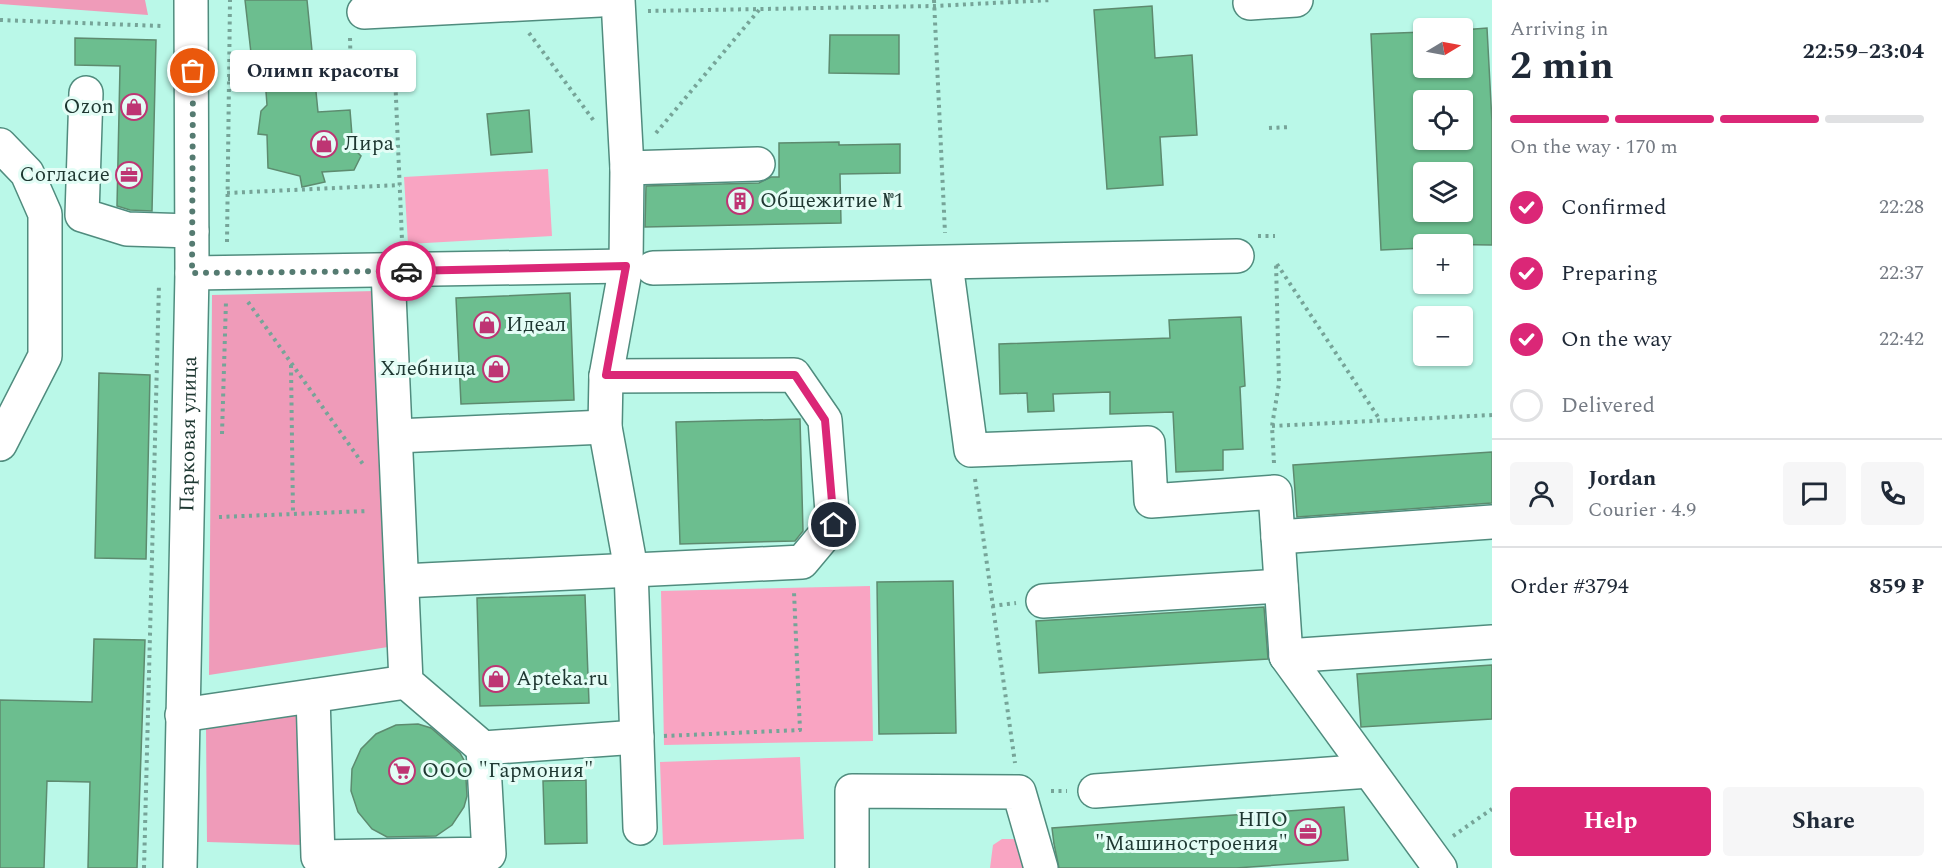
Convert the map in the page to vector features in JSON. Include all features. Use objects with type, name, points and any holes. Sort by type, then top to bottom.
[{"type":"street","points":[[1250,3],[1307,2]]},
{"type":"street","points":[[364,12],[612,4],[627,168],[639,267],[606,375],[605,427],[631,569],[640,828]]},
{"type":"street","name":"Парковая улица","points":[[178,9],[192,231],[180,868]]},
{"type":"street","points":[[86,93],[82,215],[127,229],[192,231]]},
{"type":"street","points":[[0,145],[27,173],[45,214],[45,356],[0,444]]},
{"type":"street","points":[[627,168],[758,164]]},
{"type":"street","points":[[192,273],[946,264],[1237,256]]},
{"type":"street","points":[[946,264],[970,450],[1148,443],[1151,501],[1275,492],[1286,656],[1440,868]]},
{"type":"street","points":[[396,271],[396,436],[406,682],[483,748],[637,737]]},
{"type":"street","points":[[402,581],[802,562],[834,525],[825,420],[795,375],[606,375]]},
{"type":"street","points":[[396,436],[605,427]]},
{"type":"street","points":[[1278,537],[1492,522]]},
{"type":"street","points":[[1043,601],[1281,586]]},
{"type":"street","points":[[1286,656],[1492,642]]},
{"type":"street","points":[[182,715],[406,682]]},
{"type":"street","points":[[313,696],[318,857],[403,862],[489,854],[483,748]]},
{"type":"street","points":[[1095,791],[1369,771]]},
{"type":"street","points":[[852,868],[852,791],[1019,792],[1041,868]]},
{"type":"path","points":[[230,0],[226,272],[370,474]]},
{"type":"path","points":[[934,0],[946,264]]},
{"type":"path","points":[[612,4],[760,9],[934,6],[1052,0]]},
{"type":"path","points":[[510,6],[598,127]]},
{"type":"path","points":[[165,37],[165,26],[178,9]]},
{"type":"path","points":[[627,168],[760,9]]},
{"type":"path","points":[[0,20],[165,26]]},
{"type":"path","points":[[315,77],[395,75],[400,185],[396,271]]},
{"type":"path","points":[[228,79],[265,78]]},
{"type":"path","points":[[1269,128],[1290,127]]},
{"type":"path","points":[[227,193],[400,185]]},
{"type":"path","points":[[1275,492],[1272,426],[1279,383],[1276,263],[1380,420]]},
{"type":"path","points":[[144,868],[159,278]]},
{"type":"path","points":[[291,363],[293,514]]},
{"type":"path","points":[[1272,426],[1492,415]]},
{"type":"path","points":[[970,450],[1019,792],[1095,791]]},
{"type":"path","points":[[219,518],[399,510]]},
{"type":"path","points":[[637,737],[800,730],[792,562]]},
{"type":"shaded area","points":[[0,0],[145,0],[148,15],[0,4]]},
{"type":"shaded area","points":[[548,169],[552,236],[408,244],[404,177]]},
{"type":"shaded area","points":[[375,291],[388,647],[209,675],[212,295]]},
{"type":"shaded area","points":[[870,586],[873,741],[664,745],[661,591]]},
{"type":"shaded area","points":[[298,714],[303,845],[207,842],[206,727]]},
{"type":"shaded area","points":[[800,757],[804,839],[663,845],[660,762]]},
{"type":"shaded area","points":[[1002,839],[1014,839],[1020,848],[1023,868],[990,868],[993,845]]},
{"type":"building","points":[[245,0],[307,0],[318,112],[350,110],[353,148],[361,156],[354,170],[322,172],[325,182],[302,187],[300,176],[268,168],[267,135],[258,134],[261,111],[267,105],[263,52],[251,53]]},
{"type":"building","points":[[1152,6],[1155,58],[1192,55],[1197,135],[1160,137],[1163,185],[1107,189],[1094,10]]},
{"type":"building","points":[[1487,28],[1492,122],[1492,245],[1473,245],[1473,234],[1413,234],[1413,249],[1381,250],[1371,34],[1413,32],[1413,78],[1473,78],[1473,29]]},
{"type":"building","points":[[830,35],[899,35],[899,74],[829,73]]},
{"type":"building","points":[[75,38],[156,40],[152,211],[130,210],[117,206],[120,66],[75,65]]},
{"type":"building","points":[[529,110],[532,152],[491,155],[487,114]]},
{"type":"building","name":"Общежитие №1","points":[[839,142],[839,145],[900,144],[900,173],[840,174],[841,223],[645,227],[646,186],[759,183],[771,177],[779,177],[779,143]]},
{"type":"building","points":[[570,293],[574,400],[461,404],[456,298]]},
{"type":"building","points":[[1241,317],[1245,386],[1240,387],[1243,449],[1223,450],[1223,470],[1176,472],[1173,412],[1110,414],[1110,392],[1053,394],[1054,411],[1028,412],[1027,393],[1000,394],[999,344],[1170,338],[1169,320]]},
{"type":"building","points":[[99,373],[150,375],[146,559],[95,558]]},
{"type":"building","points":[[800,419],[803,531],[795,541],[680,544],[676,422]]},
{"type":"building","points":[[1492,452],[1492,503],[1297,517],[1293,465]]},
{"type":"building","points":[[953,581],[956,733],[879,734],[877,582]]},
{"type":"building","points":[[585,595],[589,703],[480,706],[477,598]]},
{"type":"building","points":[[1264,607],[1268,659],[1039,673],[1036,621]]},
{"type":"building","points":[[94,639],[145,640],[137,868],[88,868],[90,782],[47,781],[44,868],[0,868],[0,700],[92,702]]},
{"type":"building","points":[[1492,665],[1492,719],[1361,727],[1357,674]]},
{"type":"building","points":[[418,724],[431,728],[460,753],[465,762],[467,796],[464,807],[452,825],[436,836],[387,837],[372,829],[358,812],[351,791],[352,769],[361,749],[376,734],[396,725]]},
{"type":"building","points":[[586,780],[587,843],[545,844],[543,781]]},
{"type":"building","points":[[1344,807],[1348,860],[1236,868],[1059,868],[1052,828]]},
{"type":"way so far","points":[[193,71],[192,273],[406,271]]},
{"type":"place","name":"Олимп красоты","points":[[193,71]]},
{"type":"place","name":"Ozon","points":[[134,107]]},
{"type":"place","name":"Лира","points":[[324,144]]},
{"type":"place","name":"Согласие","points":[[129,175]]},
{"type":"place","name":"Общежитие №1","points":[[740,201]]},
{"type":"place","name":"Идеал","points":[[487,325]]},
{"type":"place","name":"Хлебница","points":[[496,369]]},
{"type":"place","name":"Apteka.ru","points":[[496,679]]},
{"type":"place","name":"ООО \"Гармония\"","points":[[402,771]]},
{"type":"place","name":"НПО \"Машиностроения\"","points":[[1308,832]]},
{"type":"route","points":[[406,271],[626,266],[606,375],[795,375],[825,420],[834,525]]}]
